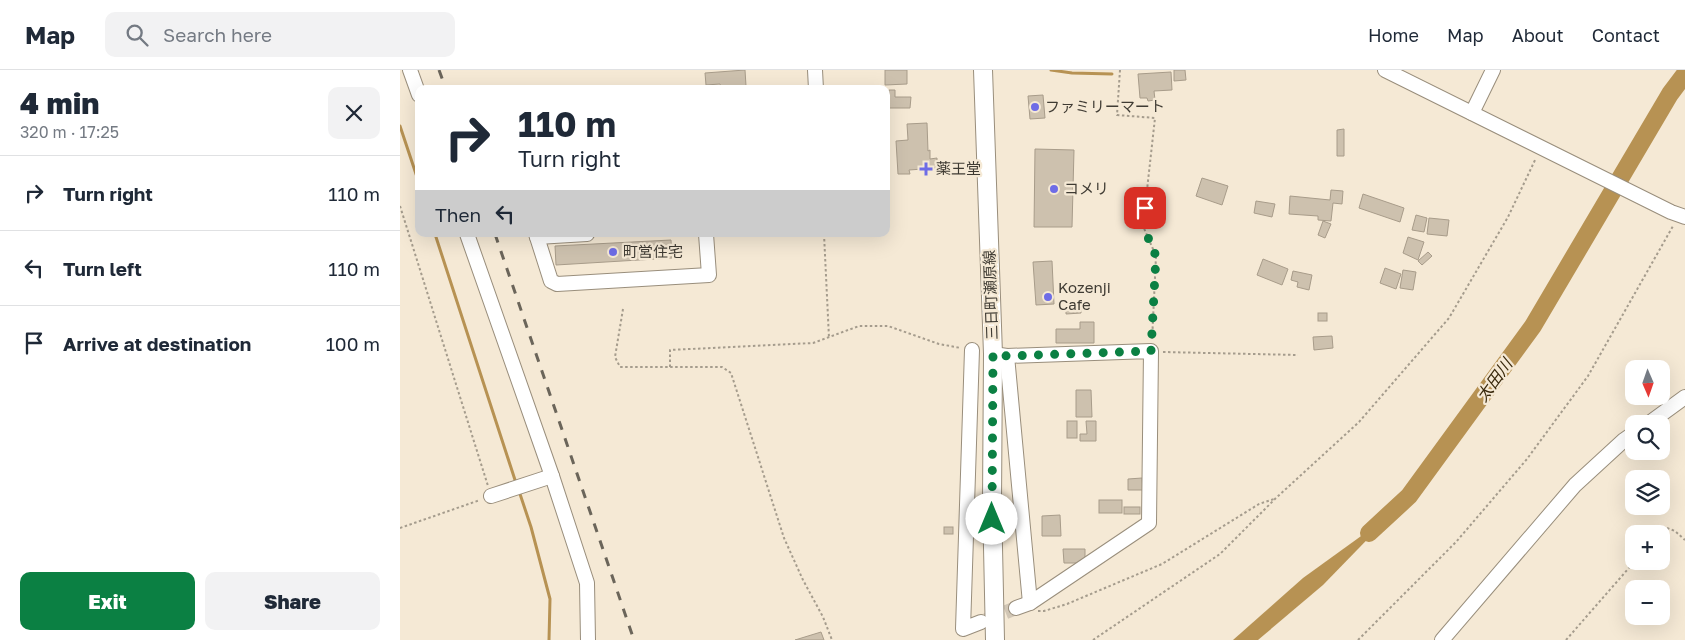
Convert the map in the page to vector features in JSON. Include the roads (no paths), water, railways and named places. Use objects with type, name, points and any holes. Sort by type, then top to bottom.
[{"type":"main road","name":"三日町瀬原線","points":[[982,70],[1000,355],[992,501],[995,640]]},
{"type":"street","points":[[410,70],[416,85]]},
{"type":"street","points":[[814,70],[816,85]]},
{"type":"street","points":[[1385,70],[1678,215]]},
{"type":"street","points":[[1472,113],[1493,70]]},
{"type":"street","points":[[469,237],[549,477],[587,583],[588,640]]},
{"type":"street","points":[[538,237],[551,281],[557,284],[709,276],[706,237]]},
{"type":"street","points":[[972,350],[963,629],[981,622]]},
{"type":"street","points":[[1016,608],[1030,602],[1149,523],[1151,351],[1000,355],[1030,602]]},
{"type":"street","points":[[1660,415],[1685,397]]},
{"type":"street","points":[[1442,640],[1575,485],[1625,439]]},
{"type":"street","points":[[491,496],[549,477]]},
{"type":"waterway","points":[[1051,70],[1072,73],[1112,74]]},
{"type":"waterway","name":"太田川","points":[[1369,533],[1409,496],[1533,326],[1670,94],[1685,74]]},
{"type":"waterway","points":[[400,126],[415,171]]},
{"type":"waterway","points":[[436,237],[516,483]]},
{"type":"waterway","points":[[519,491],[531,527],[550,599],[549,640]]},
{"type":"tunnel","points":[[986,620],[1016,608]]},
{"type":"railway","points":[[439,70],[445,85]]},
{"type":"railway","points":[[496,237],[634,640]]},
{"type":"place","name":"ファミリーマート","points":[[1035,107]]},
{"type":"place","name":"薬王堂","points":[[926,169]]},
{"type":"place","name":"コメリ","points":[[1054,189]]},
{"type":"place","name":"町営住宅","points":[[613,252]]},
{"type":"place","name":"Kozenji Cafe","points":[[1048,297]]}]
